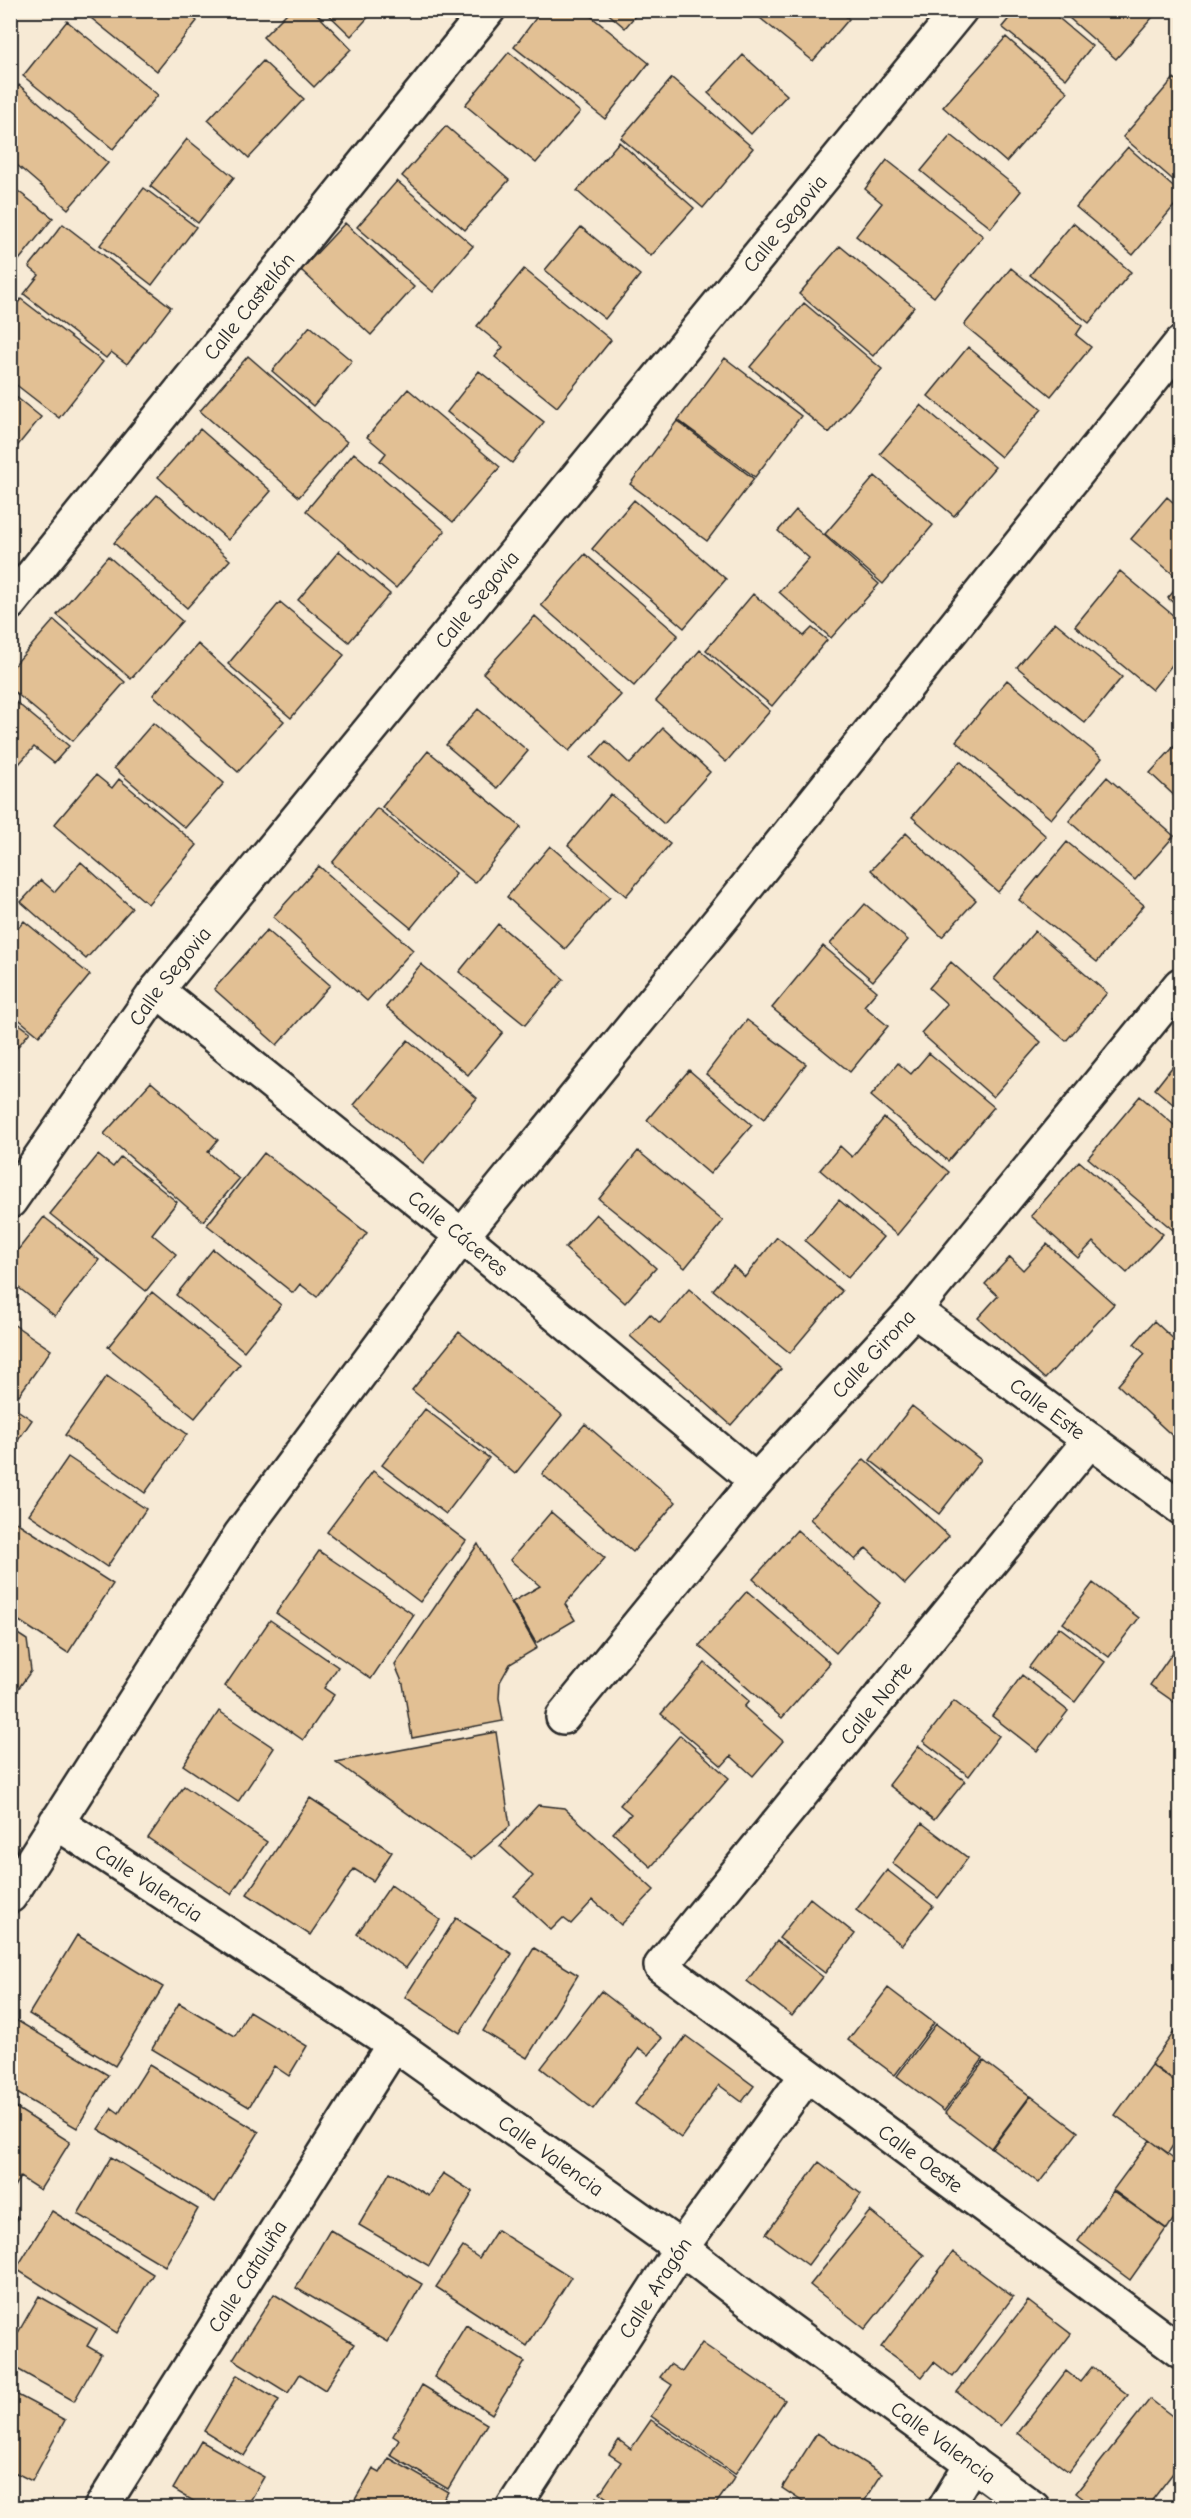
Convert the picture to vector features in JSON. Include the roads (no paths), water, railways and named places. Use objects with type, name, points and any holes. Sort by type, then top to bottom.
[{"type":"street","name":"Calle Castellón","points":[[10,603],[488,10]]},
{"type":"street","name":"Calle Segovia","points":[[10,1201],[157,990],[960,10]]},
{"type":"street","points":[[10,1896],[241,1534],[462,1236],[725,914],[1180,344]]},
{"type":"street","name":"Calle Girona","points":[[563,1717],[756,1481],[914,1310],[1180,985]]},
{"type":"street","name":"Calle Cáceres","points":[[157,990],[462,1236],[756,1481]]},
{"type":"street","name":"Calle Este","points":[[914,1310],[1180,1507]]},
{"type":"street","name":"Calle Norte","points":[[662,1966],[1090,1440]]},
{"type":"street","name":"Calle Valencia","points":[[56,1822],[394,2044],[681,2248],[748,2300],[1033,2508]]},
{"type":"street","name":"Calle Oeste","points":[[662,1966],[1180,2351]]},
{"type":"street","name":"Calle Cataluña","points":[[101,2508],[394,2044]]},
{"type":"street","name":"Calle Aragón","points":[[513,2508],[681,2248],[807,2075]]},
{"type":"street","points":[[945,2508],[972,2463]]}]
